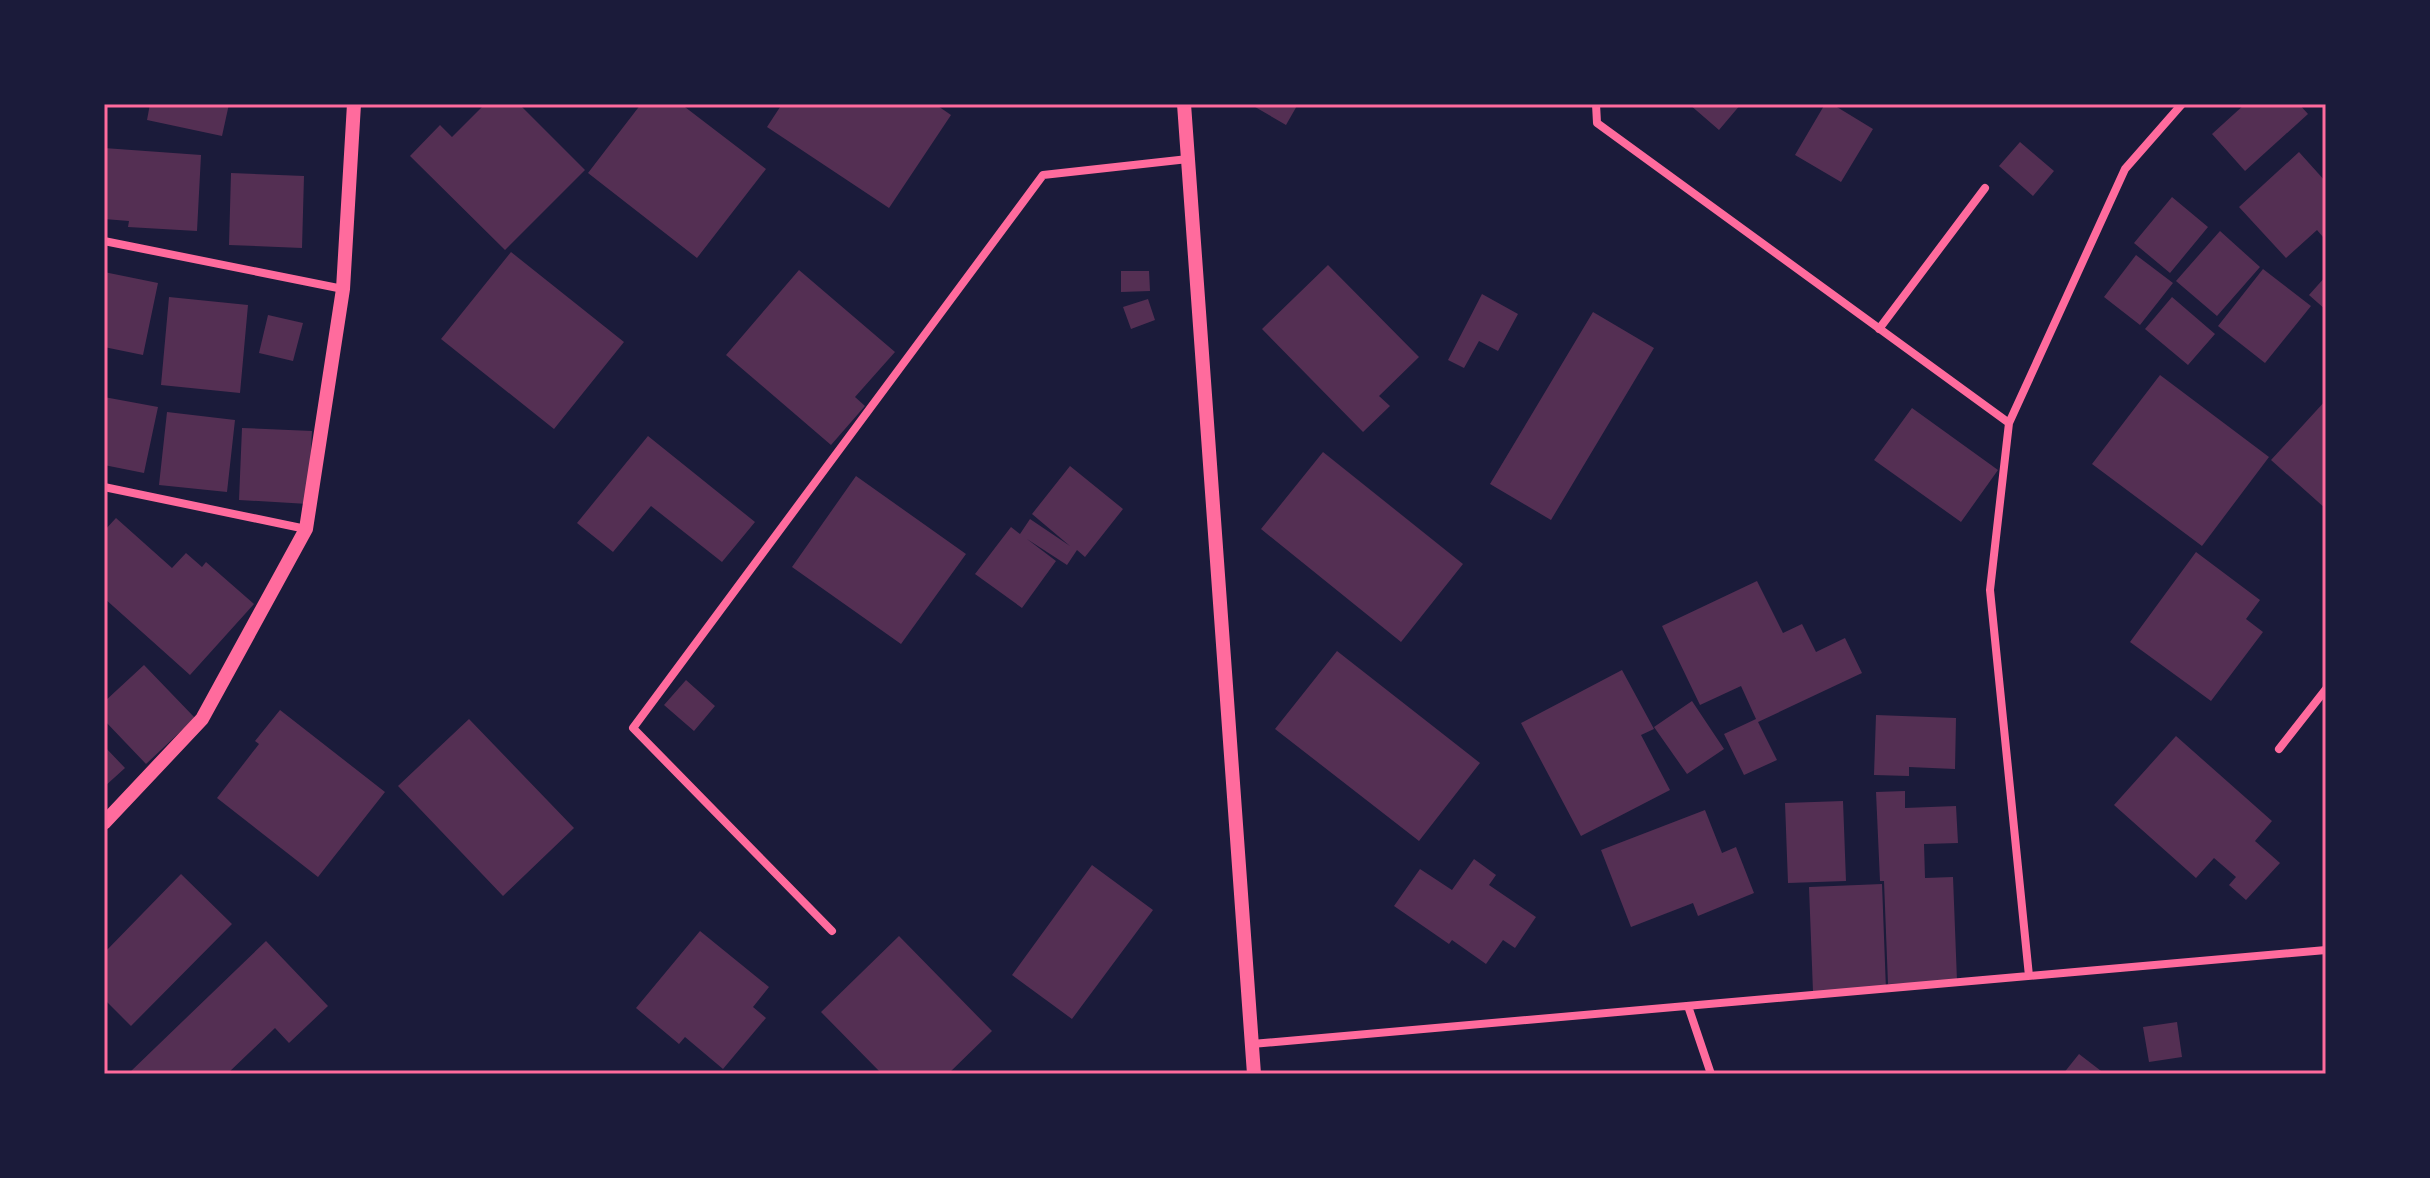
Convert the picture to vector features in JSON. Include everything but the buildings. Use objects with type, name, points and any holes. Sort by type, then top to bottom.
[{"type":"street","points":[[104,823],[202,719],[306,529],[343,289],[354,104]]},
{"type":"street","points":[[1184,104],[1254,1074]]},
{"type":"street","points":[[1596,104],[1597,123],[2009,423]]},
{"type":"street","points":[[2029,976],[1990,590],[2009,423],[2125,169],[2182,104]]},
{"type":"street","points":[[832,931],[633,728],[1043,175],[1188,159]]},
{"type":"street","points":[[1879,329],[1985,188]]},
{"type":"street","points":[[104,241],[343,289]]},
{"type":"street","points":[[104,487],[306,529]]},
{"type":"street","points":[[2279,749],[2326,689]]},
{"type":"street","points":[[1252,1044],[2326,950]]},
{"type":"street","points":[[1688,1006],[1711,1074]]}]
